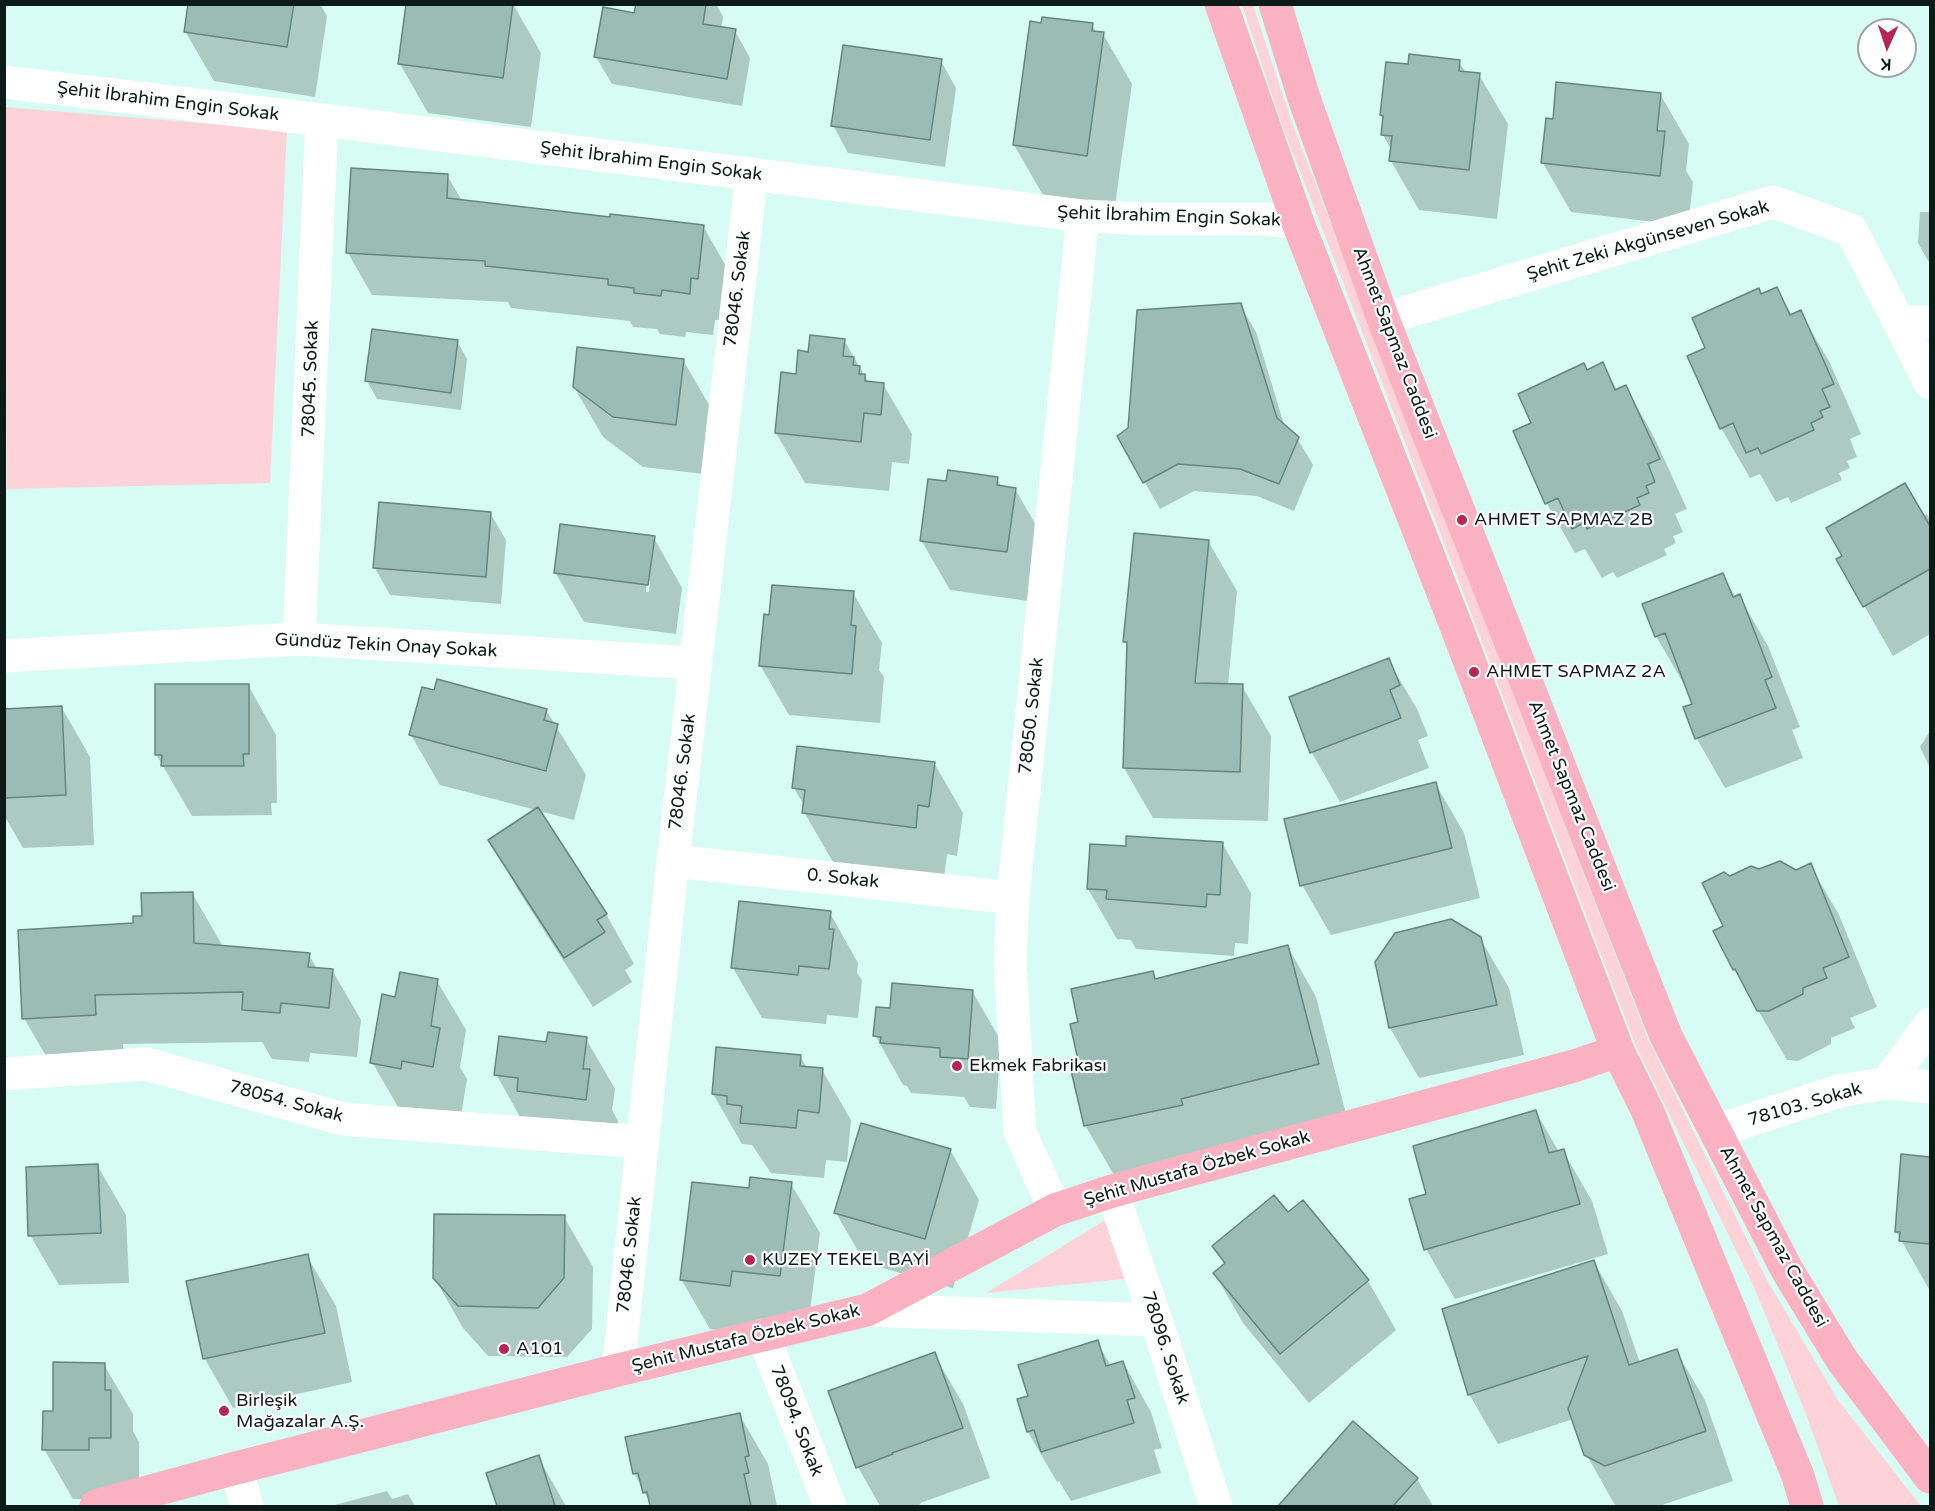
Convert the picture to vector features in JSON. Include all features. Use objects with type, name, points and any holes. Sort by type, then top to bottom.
[{"type":"main road","points":[[1221,4],[1298,223],[1474,672],[1618,1051],[1647,1110],[1798,1476],[1807,1506]]},
{"type":"main road","name":"Ahmet Sapmaz Caddesi","points":[[1275,4],[1304,98],[1383,319],[1666,1036],[1786,1270],[1842,1360],[1930,1477]]},
{"type":"main road","name":"Şehit Mustafa Özbek Sokak","points":[[96,1506],[618,1370],[867,1310],[1055,1210],[1112,1191],[1574,1066],[1618,1051]]},
{"type":"street","name":"Şehit İbrahim Engin Sokak","points":[[4,82],[1083,216],[1146,219],[1264,219],[1298,223]]},
{"type":"street","name":"78045. Sokak","points":[[299,639],[322,120]]},
{"type":"street","name":"78046. Sokak","points":[[618,1370],[673,861],[752,174]]},
{"type":"street","name":"Şehit Zeki Akgünseven Sokak","points":[[1383,319],[1773,202],[1851,230],[1915,322],[1930,383]]},
{"type":"street","name":"78050. Sokak","points":[[1055,1210],[1020,1132],[1010,962],[1013,898],[1083,216]]},
{"type":"street","name":"Gündüz Tekin Onay Sokak","points":[[4,656],[299,639],[696,663]]},
{"type":"street","name":"0. Sokak","points":[[673,861],[1013,898]]},
{"type":"street","points":[[1887,1083],[1930,1024]]},
{"type":"street","name":"78054. Sokak","points":[[4,1074],[146,1064],[343,1119],[642,1142]]},
{"type":"street","name":"78103. Sokak","points":[[1716,1131],[1839,1091],[1887,1083],[1930,1087]]},
{"type":"street","name":"78096. Sokak","points":[[1112,1191],[1216,1506]]},
{"type":"street","points":[[867,1310],[1156,1320]]},
{"type":"street","name":"78094. Sokak","points":[[763,1335],[830,1506]]},
{"type":"street","points":[[236,1468],[247,1506]]},
{"type":"shaded area","points":[[1242,5],[1253,5],[1292,123],[1648,1039],[1767,1280],[1838,1400],[1921,1506],[1839,1506],[1806,1414],[1753,1285],[1635,1044],[1282,125]]},
{"type":"shaded area","points":[[4,107],[287,130],[270,483],[7,489]]},
{"type":"shaded area","points":[[1107,1219],[1134,1278],[986,1293]]},
{"type":"building","points":[[188,4],[294,4],[287,47],[184,32]]},
{"type":"building","points":[[406,4],[513,4],[503,78],[398,64]]},
{"type":"building","points":[[636,4],[706,4],[703,24],[736,29],[727,79],[594,57],[603,7],[634,13]]},
{"type":"building","points":[[1042,17],[1093,23],[1092,31],[1104,32],[1087,156],[1013,145],[1030,21],[1041,23]]},
{"type":"building","points":[[843,45],[942,59],[930,140],[831,126]]},
{"type":"building","points":[[1409,54],[1460,60],[1459,71],[1480,73],[1469,170],[1389,161],[1392,136],[1381,135],[1383,116],[1380,115],[1386,62],[1408,64]]},
{"type":"building","points":[[1556,82],[1661,93],[1657,131],[1665,131],[1660,176],[1541,163],[1546,118],[1553,119]]},
{"type":"building","points":[[351,168],[448,174],[447,198],[610,217],[610,214],[704,225],[698,279],[691,278],[690,294],[662,290],[661,296],[634,293],[634,288],[608,285],[608,279],[485,266],[485,261],[346,253]]},
{"type":"building","points":[[1777,287],[1790,315],[1801,310],[1834,384],[1822,389],[1830,407],[1820,411],[1823,417],[1811,423],[1814,430],[1761,454],[1758,448],[1746,453],[1733,423],[1720,429],[1687,356],[1705,348],[1692,318],[1759,288],[1761,294]]},
{"type":"building","points":[[1241,303],[1277,418],[1299,437],[1279,484],[1240,469],[1178,464],[1143,483],[1117,436],[1128,428],[1137,310]]},
{"type":"building","points":[[372,329],[458,340],[451,393],[365,381]]},
{"type":"building","points":[[810,335],[845,339],[843,356],[854,357],[853,365],[860,366],[859,374],[865,374],[865,381],[884,383],[881,415],[864,413],[861,442],[775,433],[781,372],[796,374],[798,350],[808,352]]},
{"type":"building","points":[[577,347],[684,359],[676,425],[613,417],[573,387]]},
{"type":"building","points":[[1603,362],[1615,390],[1626,385],[1660,459],[1648,464],[1655,482],[1646,486],[1649,493],[1637,498],[1640,505],[1587,529],[1584,523],[1572,529],[1558,498],[1545,504],[1513,431],[1531,423],[1518,394],[1584,363],[1587,370]]},
{"type":"building","points":[[948,470],[998,477],[997,485],[1016,488],[1007,552],[920,541],[928,479],[946,481]]},
{"type":"building","points":[[1905,483],[1930,526],[1930,569],[1863,607],[1836,559],[1842,556],[1826,528]]},
{"type":"building","points":[[379,502],[491,512],[486,577],[373,568]]},
{"type":"building","points":[[560,524],[655,536],[648,585],[554,573]]},
{"type":"building","points":[[1134,533],[1209,540],[1195,683],[1243,684],[1240,772],[1123,768],[1127,642],[1123,642]]},
{"type":"building","points":[[1723,573],[1733,597],[1740,594],[1772,677],[1765,680],[1776,708],[1695,739],[1683,707],[1692,704],[1665,633],[1655,637],[1642,604]]},
{"type":"building","points":[[772,585],[854,591],[851,625],[856,626],[852,674],[759,666],[764,614],[769,615]]},
{"type":"building","points":[[1389,658],[1400,685],[1390,690],[1401,718],[1310,753],[1289,697]]},
{"type":"building","points":[[437,679],[547,709],[544,720],[558,724],[546,771],[409,735],[422,687],[434,690]]},
{"type":"building","points":[[155,684],[249,684],[249,754],[243,754],[244,766],[161,766],[162,755],[155,755]]},
{"type":"building","points":[[62,706],[66,795],[4,798],[4,709]]},
{"type":"building","points":[[797,746],[935,762],[929,807],[918,805],[916,828],[802,813],[805,790],[792,788]]},
{"type":"building","points":[[1436,782],[1452,848],[1300,886],[1284,819]]},
{"type":"building","points":[[538,807],[607,914],[597,920],[605,932],[564,958],[488,840]]},
{"type":"building","points":[[1126,836],[1223,842],[1220,895],[1207,894],[1206,907],[1106,899],[1107,890],[1087,889],[1090,844],[1126,846]]},
{"type":"building","points":[[1780,861],[1796,870],[1811,863],[1849,957],[1823,968],[1827,978],[1803,988],[1803,994],[1769,1011],[1757,1011],[1713,931],[1723,926],[1702,883],[1724,872],[1730,876],[1751,866],[1759,869]]},
{"type":"building","points":[[193,892],[194,943],[310,953],[308,967],[333,969],[329,1008],[281,1003],[280,1013],[242,1010],[243,992],[95,995],[96,1015],[22,1019],[18,930],[133,923],[133,916],[142,916],[141,893]]},
{"type":"building","points":[[739,901],[831,911],[829,929],[834,929],[829,969],[799,966],[798,975],[731,968]]},
{"type":"building","points":[[1451,919],[1481,937],[1497,1005],[1389,1028],[1375,962],[1395,933]]},
{"type":"building","points":[[1288,945],[1319,1064],[1181,1099],[1183,1105],[1084,1126],[1069,1062],[1078,1060],[1070,1024],[1078,1022],[1071,989],[1153,971],[1155,979]]},
{"type":"building","points":[[400,972],[438,979],[431,1026],[440,1028],[433,1067],[402,1061],[401,1069],[370,1063],[382,994],[395,997]]},
{"type":"building","points":[[892,983],[973,990],[968,1059],[940,1057],[940,1048],[880,1043],[881,1037],[873,1036],[876,1007],[890,1008]]},
{"type":"building","points":[[548,1032],[587,1037],[583,1069],[590,1069],[586,1100],[517,1091],[518,1078],[494,1075],[499,1036],[546,1042]]},
{"type":"building","points":[[716,1047],[801,1055],[800,1066],[823,1068],[819,1113],[798,1110],[796,1128],[740,1123],[742,1106],[727,1104],[727,1096],[712,1094]]},
{"type":"building","points":[[1536,1110],[1549,1153],[1564,1149],[1580,1204],[1424,1250],[1409,1199],[1426,1194],[1413,1146]]},
{"type":"building","points":[[861,1123],[951,1149],[925,1239],[834,1213]]},
{"type":"building","points":[[1901,1154],[1930,1157],[1930,1244],[1899,1241],[1900,1232],[1895,1232]]},
{"type":"building","points":[[98,1164],[101,1233],[28,1236],[26,1167]]},
{"type":"building","points":[[750,1177],[792,1182],[780,1276],[732,1271],[730,1286],[680,1280],[692,1182],[749,1188]]},
{"type":"building","points":[[1274,1195],[1288,1212],[1303,1200],[1369,1280],[1280,1354],[1213,1273],[1225,1263],[1212,1246]]},
{"type":"building","points":[[434,1214],[565,1215],[564,1278],[538,1308],[458,1306],[433,1278]]},
{"type":"building","points":[[308,1254],[325,1333],[203,1359],[186,1281]]},
{"type":"building","points":[[1594,1260],[1629,1365],[1677,1349],[1706,1431],[1605,1466],[1584,1455],[1568,1409],[1588,1356],[1468,1395],[1442,1309]]},
{"type":"building","points":[[1098,1340],[1106,1366],[1123,1361],[1135,1398],[1127,1400],[1134,1423],[1041,1452],[1034,1430],[1027,1432],[1017,1399],[1028,1396],[1018,1365]]},
{"type":"building","points":[[935,1352],[963,1428],[856,1468],[828,1391]]},
{"type":"building","points":[[53,1362],[105,1363],[105,1390],[111,1390],[111,1438],[89,1438],[89,1450],[42,1450],[43,1411],[53,1411]]},
{"type":"building","points":[[740,1413],[749,1456],[745,1457],[749,1473],[744,1474],[751,1506],[650,1506],[647,1492],[643,1493],[638,1473],[633,1474],[625,1437]]},
{"type":"building","points":[[1353,1421],[1418,1478],[1393,1506],[1278,1506]]},
{"type":"building","points":[[539,1455],[555,1506],[497,1506],[486,1473]]},
{"type":"place","name":"AHMET SAPMAZ 2B","points":[[1462,520]]},
{"type":"place","name":"AHMET SAPMAZ 2A","points":[[1474,672]]},
{"type":"place","name":"Ekmek Fabrikası","points":[[957,1066]]},
{"type":"place","name":"KUZEY TEKEL BAYİ","points":[[750,1260]]},
{"type":"place","name":"A101","points":[[504,1349]]},
{"type":"place","name":"Birleşik Mağazalar A.Ş.","points":[[224,1411]]}]
